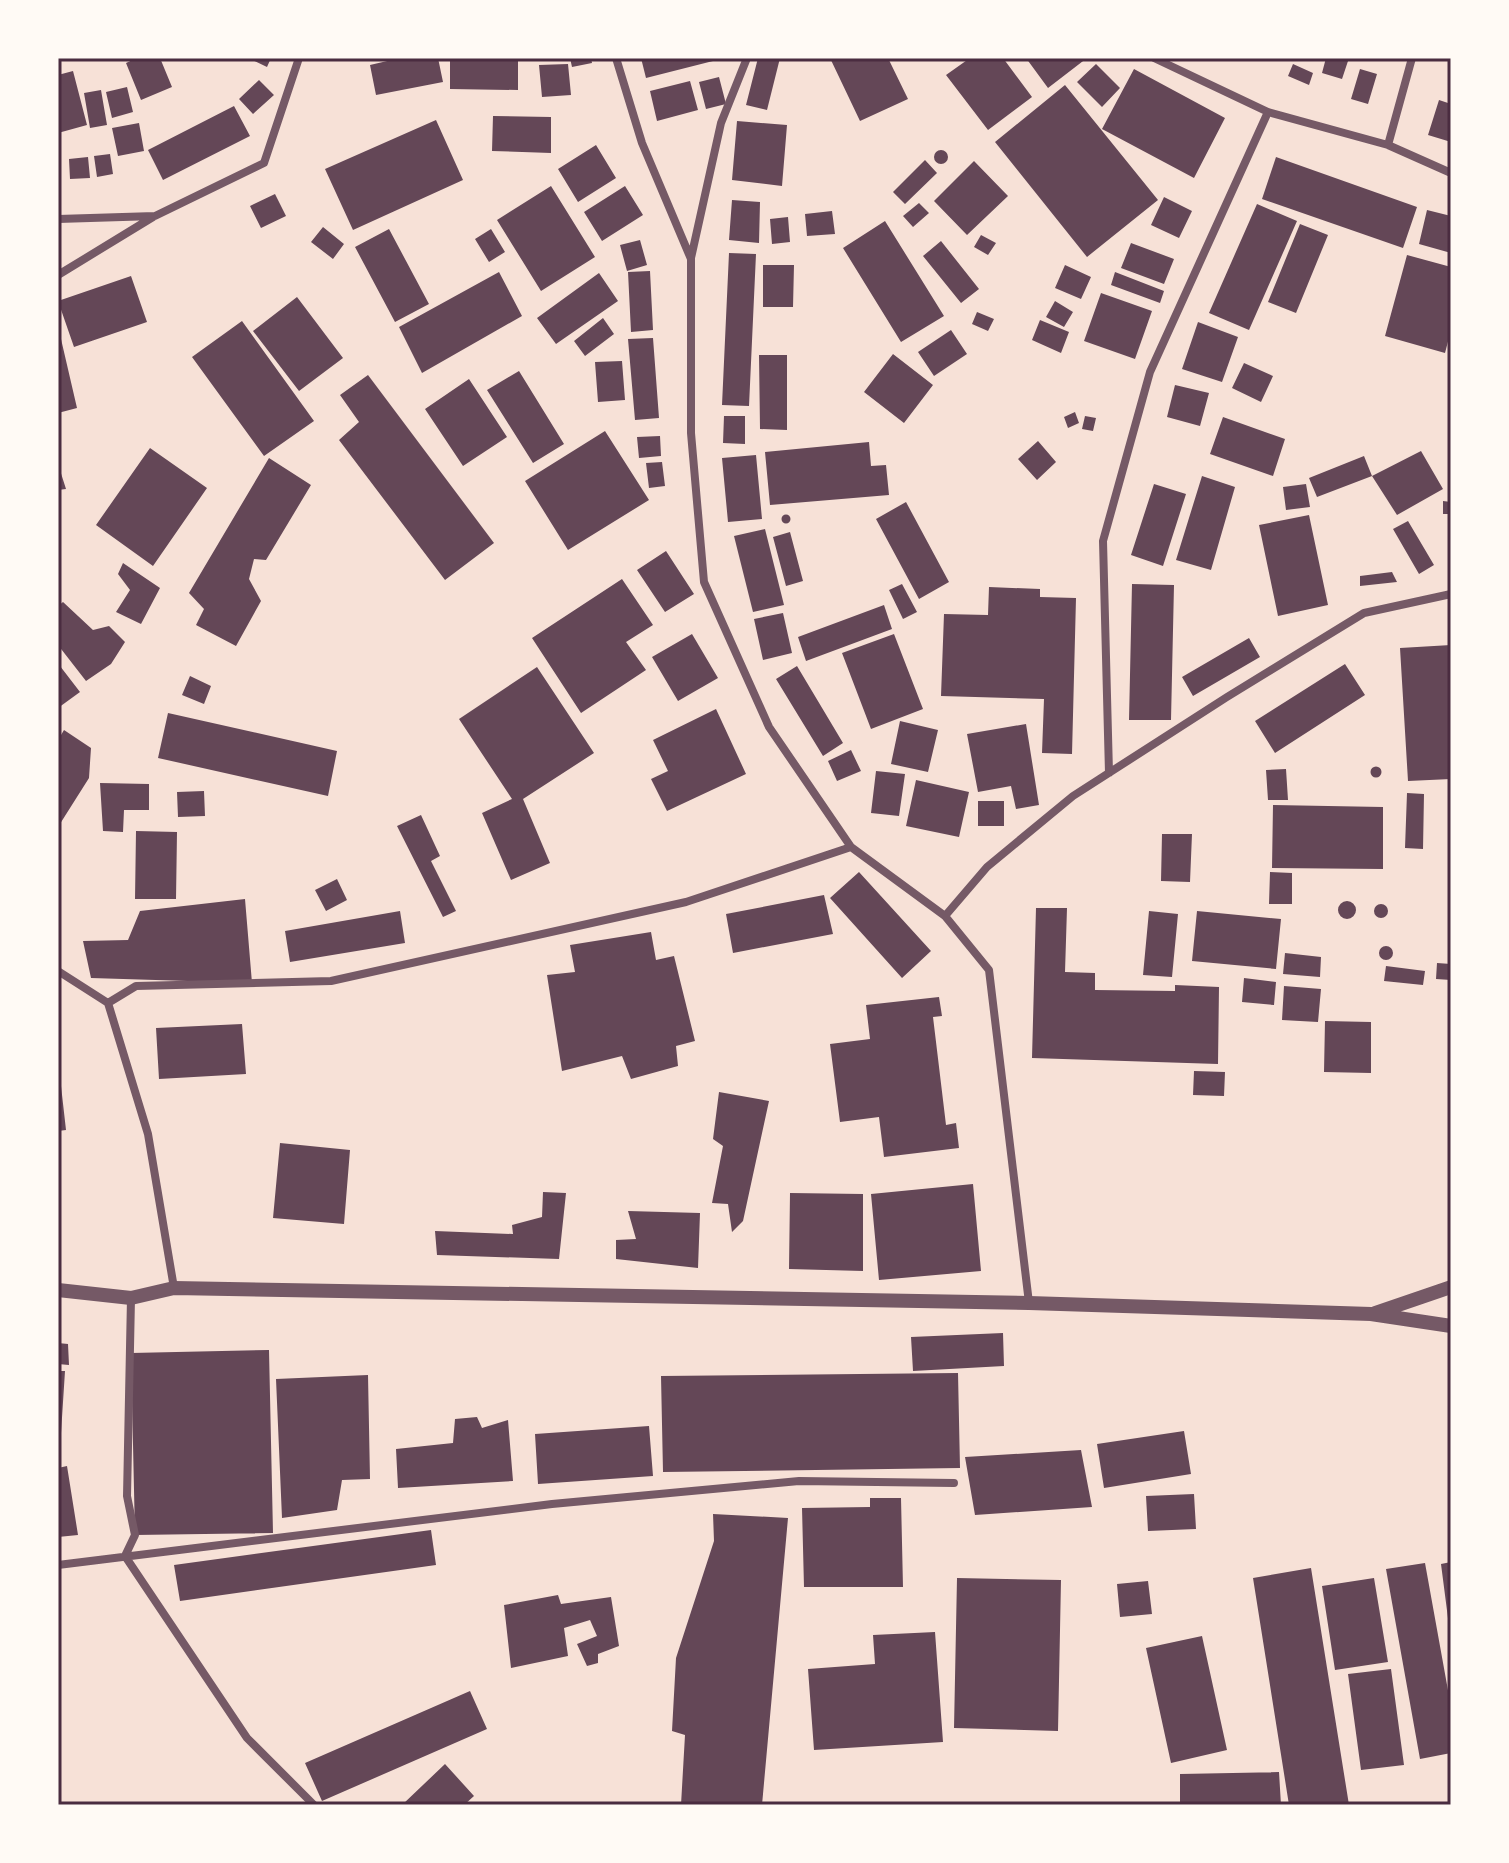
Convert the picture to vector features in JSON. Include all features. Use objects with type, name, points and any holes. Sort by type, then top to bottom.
[{"type":"street","points":[[58,275],[155,216],[264,163],[299,58]]},
{"type":"street","points":[[616,58],[642,143],[691,259]]},
{"type":"street","points":[[747,58],[721,123],[691,259],[691,433],[704,582],[769,727],[851,847],[945,916],[989,970],[1029,1303]]},
{"type":"street","points":[[1154,58],[1268,112],[1388,145],[1451,173]]},
{"type":"street","points":[[1388,145],[1412,58]]},
{"type":"street","points":[[1109,773],[1103,541],[1150,372],[1268,112]]},
{"type":"street","points":[[58,219],[155,216]]},
{"type":"street","points":[[945,916],[987,867],[1073,796],[1109,773],[1364,613],[1451,594]]},
{"type":"street","points":[[108,1003],[136,986],[331,981],[686,902],[851,847]]},
{"type":"street","points":[[58,971],[108,1003],[148,1134],[174,1288]]},
{"type":"street","points":[[1371,1314],[1451,1287]]},
{"type":"street","points":[[58,1290],[131,1298],[174,1288],[1029,1303],[1371,1314],[1451,1326]]},
{"type":"street","points":[[125,1556],[135,1535],[127,1496],[131,1298]]},
{"type":"street","points":[[58,1565],[552,1504],[799,1481],[954,1483]]},
{"type":"street","points":[[125,1556],[247,1738],[314,1805]]},
{"type":"building","points":[[137,58],[160,58],[172,87],[141,100],[126,63]]},
{"type":"building","points":[[248,58],[271,58],[267,67]]},
{"type":"building","points":[[400,58],[438,58],[443,82],[376,95],[370,65]]},
{"type":"building","points":[[450,58],[518,58],[518,90],[450,89]]},
{"type":"building","points":[[570,58],[591,58],[592,63],[572,67]]},
{"type":"building","points":[[641,58],[713,58],[713,61],[646,78]]},
{"type":"building","points":[[758,58],[780,58],[767,110],[746,105]]},
{"type":"building","points":[[830,58],[888,58],[908,99],[860,121]]},
{"type":"building","points":[[970,58],[1003,58],[1032,97],[988,130],[946,75]]},
{"type":"building","points":[[1026,58],[1087,58],[1048,88]]},
{"type":"building","points":[[1326,58],[1349,58],[1342,79],[1322,73]]},
{"type":"building","points":[[568,64],[571,95],[542,97],[539,65]]},
{"type":"building","points":[[1096,64],[1120,88],[1102,107],[1077,82]]},
{"type":"building","points":[[1293,64],[1313,73],[1309,85],[1288,76]]},
{"type":"building","points":[[1134,69],[1225,118],[1194,178],[1102,129]]},
{"type":"building","points":[[1360,69],[1377,74],[1368,104],[1351,99]]},
{"type":"building","points":[[73,71],[87,125],[58,133],[58,75]]},
{"type":"building","points":[[719,77],[726,104],[706,109],[699,82]]},
{"type":"building","points":[[259,80],[274,95],[253,114],[239,99]]},
{"type":"building","points":[[690,81],[698,110],[657,121],[650,91]]},
{"type":"building","points":[[1065,85],[1158,200],[1087,257],[995,142]]},
{"type":"building","points":[[127,87],[133,112],[112,118],[106,92]]},
{"type":"building","points":[[101,90],[107,125],[90,128],[84,93]]},
{"type":"building","points":[[1439,100],[1451,104],[1451,142],[1428,135]]},
{"type":"building","points":[[234,106],[250,136],[163,180],[148,150]]},
{"type":"building","points":[[493,116],[551,117],[551,153],[492,151]]},
{"type":"building","points":[[436,120],[463,180],[353,230],[325,169]]},
{"type":"building","points":[[737,121],[787,125],[782,186],[732,180]]},
{"type":"building","points":[[139,123],[144,151],[118,156],[112,128]]},
{"type":"building","points":[[596,145],[616,178],[578,202],[558,169]]},
{"type":"building","points":[[941,150],[948,157],[941,164],[934,157]]},
{"type":"building","points":[[110,154],[113,174],[97,177],[94,156]]},
{"type":"building","points":[[88,157],[90,178],[70,179],[69,159]]},
{"type":"building","points":[[1276,157],[1417,207],[1403,248],[1262,199]]},
{"type":"building","points":[[925,160],[937,173],[905,204],[893,192]]},
{"type":"building","points":[[974,161],[1008,196],[967,235],[934,201]]},
{"type":"building","points":[[551,186],[595,257],[541,291],[497,220]]},
{"type":"building","points":[[625,186],[643,215],[602,241],[584,212]]},
{"type":"building","points":[[275,194],[286,216],[261,228],[250,206]]},
{"type":"building","points":[[1164,197],[1192,211],[1179,238],[1151,225]]},
{"type":"building","points":[[732,200],[760,202],[759,243],[729,240]]},
{"type":"building","points":[[919,203],[929,213],[913,227],[903,216]]},
{"type":"building","points":[[1257,204],[1297,221],[1249,330],[1209,313]]},
{"type":"building","points":[[1427,210],[1451,216],[1451,253],[1419,244]]},
{"type":"building","points":[[832,211],[835,234],[807,236],[805,214]]},
{"type":"building","points":[[788,217],[790,242],[772,244],[770,219]]},
{"type":"building","points":[[885,221],[944,316],[901,342],[843,248]]},
{"type":"building","points":[[1300,224],[1328,235],[1296,313],[1268,302]]},
{"type":"building","points":[[323,227],[344,244],[333,259],[311,242]]},
{"type":"building","points":[[389,229],[429,304],[395,322],[355,247]]},
{"type":"building","points":[[491,229],[505,252],[489,262],[475,239]]},
{"type":"building","points":[[981,235],[996,243],[988,255],[974,247]]},
{"type":"building","points":[[640,240],[647,265],[627,271],[620,245]]},
{"type":"building","points":[[941,241],[979,289],[961,303],[923,256]]},
{"type":"building","points":[[1131,243],[1174,259],[1164,284],[1121,268]]},
{"type":"building","points":[[729,253],[756,254],[749,406],[722,405]]},
{"type":"building","points":[[1407,255],[1451,267],[1451,330],[1445,353],[1385,336]]},
{"type":"building","points":[[763,265],[794,265],[793,307],[763,307]]},
{"type":"building","points":[[1065,265],[1091,277],[1081,299],[1055,288]]},
{"type":"building","points":[[650,271],[653,330],[631,332],[628,272]]},
{"type":"building","points":[[499,272],[522,316],[422,373],[399,327]]},
{"type":"building","points":[[1115,272],[1164,291],[1160,303],[1111,285]]},
{"type":"building","points":[[599,273],[618,301],[556,344],[537,318]]},
{"type":"building","points":[[131,276],[147,322],[74,347],[58,301]]},
{"type":"building","points":[[1101,293],[1152,311],[1135,359],[1084,341]]},
{"type":"building","points":[[297,297],[343,358],[299,391],[253,331]]},
{"type":"building","points":[[1055,301],[1073,312],[1064,327],[1046,317]]},
{"type":"building","points":[[977,312],[994,319],[988,331],[972,324]]},
{"type":"building","points":[[603,318],[614,334],[585,356],[574,341]]},
{"type":"building","points":[[1040,320],[1069,332],[1061,353],[1032,340]]},
{"type":"building","points":[[242,321],[314,421],[264,456],[192,357]]},
{"type":"building","points":[[1198,322],[1238,337],[1222,382],[1182,369]]},
{"type":"building","points":[[951,330],[967,354],[934,376],[918,352]]},
{"type":"building","points":[[653,338],[659,418],[635,420],[628,339]]},
{"type":"building","points":[[61,339],[77,408],[58,413],[58,340]]},
{"type":"building","points":[[893,354],[933,385],[904,423],[864,392]]},
{"type":"building","points":[[759,355],[787,355],[787,430],[760,429]]},
{"type":"building","points":[[622,361],[625,400],[598,402],[595,362]]},
{"type":"building","points":[[1244,363],[1273,376],[1261,402],[1232,388]]},
{"type":"building","points":[[519,371],[564,444],[533,463],[487,390]]},
{"type":"building","points":[[368,375],[494,543],[445,580],[339,440],[359,422],[340,395]]},
{"type":"building","points":[[469,379],[507,437],[463,466],[425,409]]},
{"type":"building","points":[[1175,385],[1209,393],[1200,426],[1167,417]]},
{"type":"building","points":[[1075,412],[1079,423],[1068,428],[1064,417]]},
{"type":"building","points":[[724,416],[745,416],[745,444],[723,443]]},
{"type":"building","points":[[1085,416],[1096,418],[1093,431],[1082,429]]},
{"type":"building","points":[[1223,417],[1285,439],[1273,476],[1210,454]]},
{"type":"building","points":[[605,431],[649,500],[568,550],[525,481]]},
{"type":"building","points":[[660,436],[661,456],[639,458],[637,437]]},
{"type":"building","points":[[1038,441],[1056,462],[1037,480],[1018,459]]},
{"type":"building","points":[[869,442],[871,466],[886,465],[889,495],[770,505],[765,452]]},
{"type":"building","points":[[150,448],[207,488],[153,566],[96,525]]},
{"type":"building","points":[[1421,451],[1443,489],[1397,515],[1372,476]]},
{"type":"building","points":[[756,455],[762,519],[728,522],[722,458]]},
{"type":"building","points":[[1364,456],[1372,476],[1317,497],[1309,478]]},
{"type":"building","points":[[269,458],[311,485],[266,560],[254,559],[249,579],[261,601],[236,646],[196,625],[204,609],[189,593]]},
{"type":"building","points":[[662,462],[665,486],[649,488],[646,463]]},
{"type":"building","points":[[58,464],[66,489],[58,490]]},
{"type":"building","points":[[1202,476],[1235,487],[1211,570],[1176,560]]},
{"type":"building","points":[[1154,484],[1186,494],[1163,566],[1131,555]]},
{"type":"building","points":[[1306,484],[1310,507],[1286,510],[1283,487]]},
{"type":"building","points":[[1443,501],[1451,502],[1451,514],[1443,514]]},
{"type":"building","points":[[906,502],[949,582],[919,599],[876,519]]},
{"type":"building","points":[[786,515],[790,519],[786,523],[782,519]]},
{"type":"building","points":[[1309,515],[1328,605],[1278,616],[1259,525]]},
{"type":"building","points":[[1408,521],[1434,565],[1419,574],[1393,529]]},
{"type":"building","points":[[765,529],[784,605],[753,612],[734,536]]},
{"type":"building","points":[[790,532],[803,581],[786,586],[773,537]]},
{"type":"building","points":[[666,551],[694,594],[665,612],[637,570]]},
{"type":"building","points":[[123,563],[160,588],[141,624],[116,612],[130,590],[118,574]]},
{"type":"building","points":[[1392,572],[1397,582],[1360,586],[1360,576]]},
{"type":"building","points":[[622,579],[653,625],[626,642],[646,670],[581,713],[532,638]]},
{"type":"building","points":[[902,584],[917,612],[903,619],[889,590]]},
{"type":"building","points":[[1132,584],[1174,585],[1171,720],[1129,720]]},
{"type":"building","points":[[989,587],[1040,589],[1040,597],[1076,598],[1072,754],[1042,753],[1044,699],[941,696],[944,614],[988,615]]},
{"type":"building","points":[[63,602],[93,630],[109,626],[125,642],[111,664],[86,681],[58,645],[58,606]]},
{"type":"building","points":[[884,605],[892,629],[806,661],[798,637]]},
{"type":"building","points":[[783,613],[792,653],[763,660],[754,619]]},
{"type":"building","points":[[692,634],[718,678],[678,701],[652,657]]},
{"type":"building","points":[[894,634],[923,709],[871,729],[842,653]]},
{"type":"building","points":[[1249,638],[1260,657],[1193,696],[1182,677]]},
{"type":"building","points":[[1451,645],[1451,779],[1408,781],[1400,648]]},
{"type":"building","points":[[1345,664],[1365,695],[1275,753],[1255,721]]},
{"type":"building","points":[[797,666],[843,743],[823,756],[776,679]]},
{"type":"building","points":[[58,667],[80,692],[58,708]]},
{"type":"building","points":[[537,667],[594,753],[523,799],[550,863],[511,880],[482,813],[512,799],[459,719]]},
{"type":"building","points":[[190,676],[211,686],[204,704],[182,695]]},
{"type":"building","points":[[716,709],[746,774],[667,811],[651,779],[668,771],[653,740]]},
{"type":"building","points":[[168,713],[337,751],[328,796],[158,758]]},
{"type":"building","points":[[900,721],[938,730],[928,772],[891,764]]},
{"type":"building","points":[[1026,724],[1039,805],[1016,809],[1011,786],[978,792],[967,734]]},
{"type":"building","points":[[64,730],[91,748],[89,778],[58,827],[58,740]]},
{"type":"building","points":[[851,750],[861,771],[837,781],[828,761]]},
{"type":"building","points":[[1376,766],[1382,772],[1376,778],[1370,772]]},
{"type":"building","points":[[1286,769],[1288,800],[1268,800],[1266,770]]},
{"type":"building","points":[[876,771],[905,774],[899,816],[871,813]]},
{"type":"building","points":[[916,780],[969,792],[959,837],[906,826]]},
{"type":"building","points":[[100,783],[149,784],[149,810],[124,810],[123,832],[103,831]]},
{"type":"building","points":[[204,791],[205,816],[178,817],[177,792]]},
{"type":"building","points":[[1407,793],[1424,794],[1423,849],[1405,848]]},
{"type":"building","points":[[978,801],[1004,801],[1004,826],[978,826]]},
{"type":"building","points":[[1273,805],[1383,807],[1383,869],[1272,868]]},
{"type":"building","points":[[421,815],[440,856],[431,861],[456,911],[443,917],[397,826]]},
{"type":"building","points":[[136,831],[177,832],[176,899],[135,899]]},
{"type":"building","points":[[1162,834],[1192,834],[1190,882],[1161,881]]},
{"type":"building","points":[[859,872],[931,951],[902,978],[830,898]]},
{"type":"building","points":[[1270,872],[1292,873],[1292,904],[1269,904]]},
{"type":"building","points":[[337,879],[347,900],[326,911],[315,890]]},
{"type":"building","points":[[824,895],[833,934],[733,953],[726,914]]},
{"type":"building","points":[[245,899],[252,983],[91,978],[83,941],[128,940],[140,911]]},
{"type":"building","points":[[1347,901],[1356,910],[1347,919],[1338,910]]},
{"type":"building","points":[[1381,904],[1388,911],[1381,918],[1374,911]]},
{"type":"building","points":[[1036,908],[1067,908],[1065,972],[1095,973],[1095,990],[1175,991],[1175,985],[1219,987],[1218,1064],[1032,1058]]},
{"type":"building","points":[[400,911],[405,943],[290,962],[285,931]]},
{"type":"building","points":[[1149,911],[1178,914],[1172,977],[1143,975]]},
{"type":"building","points":[[1197,911],[1281,919],[1276,969],[1192,961]]},
{"type":"building","points":[[651,932],[656,960],[674,956],[695,1041],[676,1046],[678,1066],[631,1079],[622,1056],[562,1071],[547,975],[575,972],[570,945]]},
{"type":"building","points":[[1386,946],[1393,953],[1386,960],[1379,953]]},
{"type":"building","points":[[1285,953],[1321,957],[1320,977],[1283,974]]},
{"type":"building","points":[[1437,963],[1451,964],[1451,980],[1436,979]]},
{"type":"building","points":[[1386,966],[1425,971],[1423,985],[1384,981]]},
{"type":"building","points":[[1244,978],[1276,982],[1274,1005],[1242,1002]]},
{"type":"building","points":[[1284,986],[1321,989],[1318,1022],[1282,1020]]},
{"type":"building","points":[[939,997],[942,1016],[933,1017],[946,1125],[956,1123],[959,1148],[884,1157],[879,1117],[840,1122],[830,1044],[870,1039],[866,1005]]},
{"type":"building","points":[[1325,1021],[1371,1022],[1371,1073],[1324,1072]]},
{"type":"building","points":[[242,1024],[246,1074],[159,1079],[156,1028]]},
{"type":"building","points":[[1194,1071],[1225,1072],[1224,1096],[1193,1095]]},
{"type":"building","points":[[58,1086],[61,1086],[66,1130],[58,1131]]},
{"type":"building","points":[[719,1092],[769,1101],[743,1221],[732,1232],[728,1204],[712,1203],[723,1146],[713,1139]]},
{"type":"building","points":[[280,1143],[350,1150],[344,1224],[273,1218]]},
{"type":"building","points":[[973,1184],[981,1271],[879,1280],[871,1194]]},
{"type":"building","points":[[543,1192],[566,1193],[559,1259],[437,1255],[435,1231],[513,1234],[512,1225],[542,1217]]},
{"type":"building","points":[[790,1193],[863,1194],[863,1271],[789,1269]]},
{"type":"building","points":[[628,1211],[700,1213],[698,1268],[616,1259],[616,1240],[636,1239]]},
{"type":"building","points":[[1003,1333],[1004,1366],[913,1371],[911,1337]]},
{"type":"building","points":[[58,1343],[68,1344],[69,1365],[58,1364]]},
{"type":"building","points":[[269,1350],[273,1533],[135,1535],[131,1353]]},
{"type":"building","points":[[58,1371],[65,1371],[61,1433],[58,1432]]},
{"type":"building","points":[[958,1373],[960,1468],[663,1472],[661,1376]]},
{"type":"building","points":[[368,1375],[370,1479],[342,1480],[337,1510],[282,1518],[276,1379]]},
{"type":"building","points":[[477,1417],[482,1428],[508,1420],[513,1481],[398,1488],[396,1449],[453,1443],[455,1419]]},
{"type":"building","points":[[649,1426],[653,1476],[538,1484],[535,1434]]},
{"type":"building","points":[[1184,1431],[1191,1474],[1104,1488],[1097,1444]]},
{"type":"building","points":[[1081,1450],[1092,1507],[975,1515],[965,1457]]},
{"type":"building","points":[[67,1466],[78,1535],[58,1537],[58,1468]]},
{"type":"building","points":[[1194,1494],[1196,1529],[1148,1531],[1146,1496]]},
{"type":"building","points":[[870,1498],[901,1498],[903,1587],[804,1587],[802,1508],[870,1507]]},
{"type":"building","points":[[713,1514],[788,1518],[762,1805],[681,1805],[685,1735],[672,1731],[676,1658],[714,1541]]},
{"type":"building","points":[[431,1530],[436,1565],[180,1601],[174,1565]]},
{"type":"building","points":[[1451,1562],[1451,1626],[1449,1626],[1441,1564]]},
{"type":"building","points":[[1425,1563],[1451,1707],[1451,1753],[1420,1759],[1386,1569]]},
{"type":"building","points":[[1311,1568],[1349,1805],[1289,1805],[1253,1578]]},
{"type":"building","points":[[957,1578],[1061,1580],[1058,1731],[954,1728]]},
{"type":"building","points":[[1374,1578],[1388,1662],[1335,1670],[1322,1586]]},
{"type":"building","points":[[1148,1581],[1152,1614],[1120,1617],[1117,1584]]},
{"type":"building","points":[[558,1595],[561,1604],[611,1597],[619,1646],[598,1654],[598,1663],[587,1666],[577,1644],[597,1636],[590,1620],[564,1628],[568,1656],[511,1668],[504,1605]]},
{"type":"building","points":[[935,1632],[943,1742],[814,1750],[808,1669],[875,1664],[873,1635]]},
{"type":"building","points":[[1202,1636],[1227,1750],[1171,1763],[1146,1648]]},
{"type":"building","points":[[1391,1669],[1404,1765],[1361,1770],[1348,1674]]},
{"type":"building","points":[[470,1691],[487,1729],[322,1801],[305,1763]]},
{"type":"building","points":[[445,1764],[474,1796],[464,1805],[402,1805]]},
{"type":"building","points":[[1279,1772],[1281,1805],[1180,1805],[1180,1774]]}]
